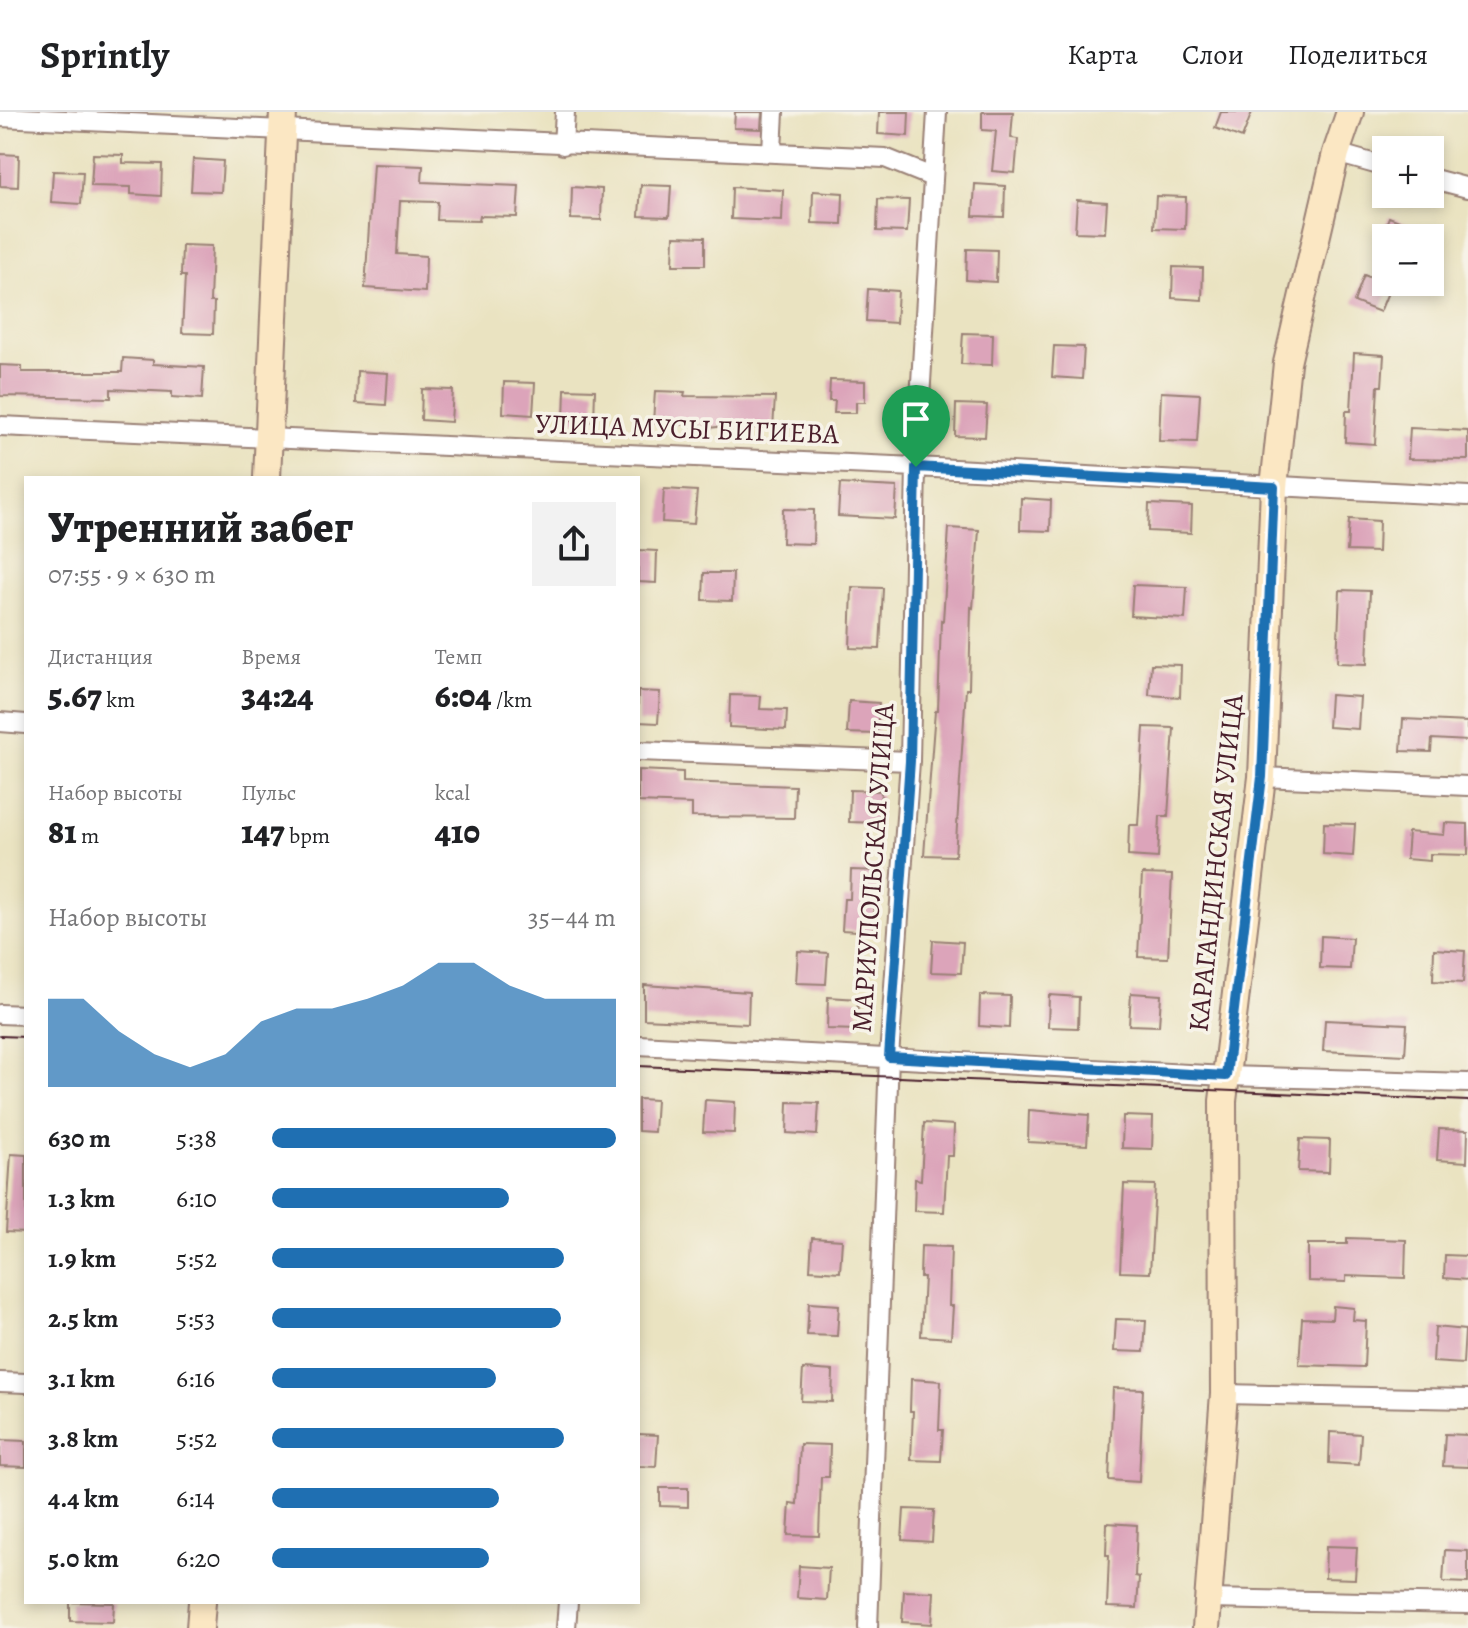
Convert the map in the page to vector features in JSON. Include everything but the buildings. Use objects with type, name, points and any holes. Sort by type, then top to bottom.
[{"type":"street","points":[[563,145],[565,112]]},
{"type":"street","points":[[772,151],[774,112]]},
{"type":"street","name":"МАРИУПОЛЬСКАЯ УЛИЦА","points":[[868,1628],[889,1057],[910,761],[916,467],[937,112]]},
{"type":"street","name":"КАРАГАНДИНСКАЯ УЛИЦА","points":[[1206,1628],[1224,1394],[1223,1101],[1262,777],[1274,487],[1287,363],[1336,153],[1350,112]]},
{"type":"street","points":[[0,117],[282,120],[563,145],[772,151],[885,158],[932,177]]},
{"type":"street","points":[[267,476],[282,120]]},
{"type":"street","points":[[1336,153],[1372,163]]},
{"type":"street","points":[[1444,182],[1468,188]]},
{"type":"street","name":"УЛИЦА МУСЫ БИГИЕВА","points":[[0,426],[916,467],[1468,496]]},
{"type":"street","points":[[0,722],[24,724]]},
{"type":"street","points":[[640,751],[910,761]]},
{"type":"street","points":[[1262,777],[1468,786]]},
{"type":"street","points":[[0,1014],[24,1015]]},
{"type":"street","points":[[640,1045],[1226,1076],[1468,1083]]},
{"type":"street","points":[[0,1382],[24,1383]]},
{"type":"street","points":[[1224,1394],[1468,1399]]},
{"type":"street","points":[[1208,1599],[1468,1604]]},
{"type":"street","points":[[200,1628],[202,1604]]},
{"type":"street","points":[[566,1628],[568,1604]]},
{"type":"tram line","points":[[0,1036],[24,1037]]},
{"type":"tram line","points":[[640,1066],[1468,1101]]},
{"type":"route","points":[[916,467],[1274,487],[1262,777],[1226,1076],[889,1057],[910,761],[916,467]]}]
